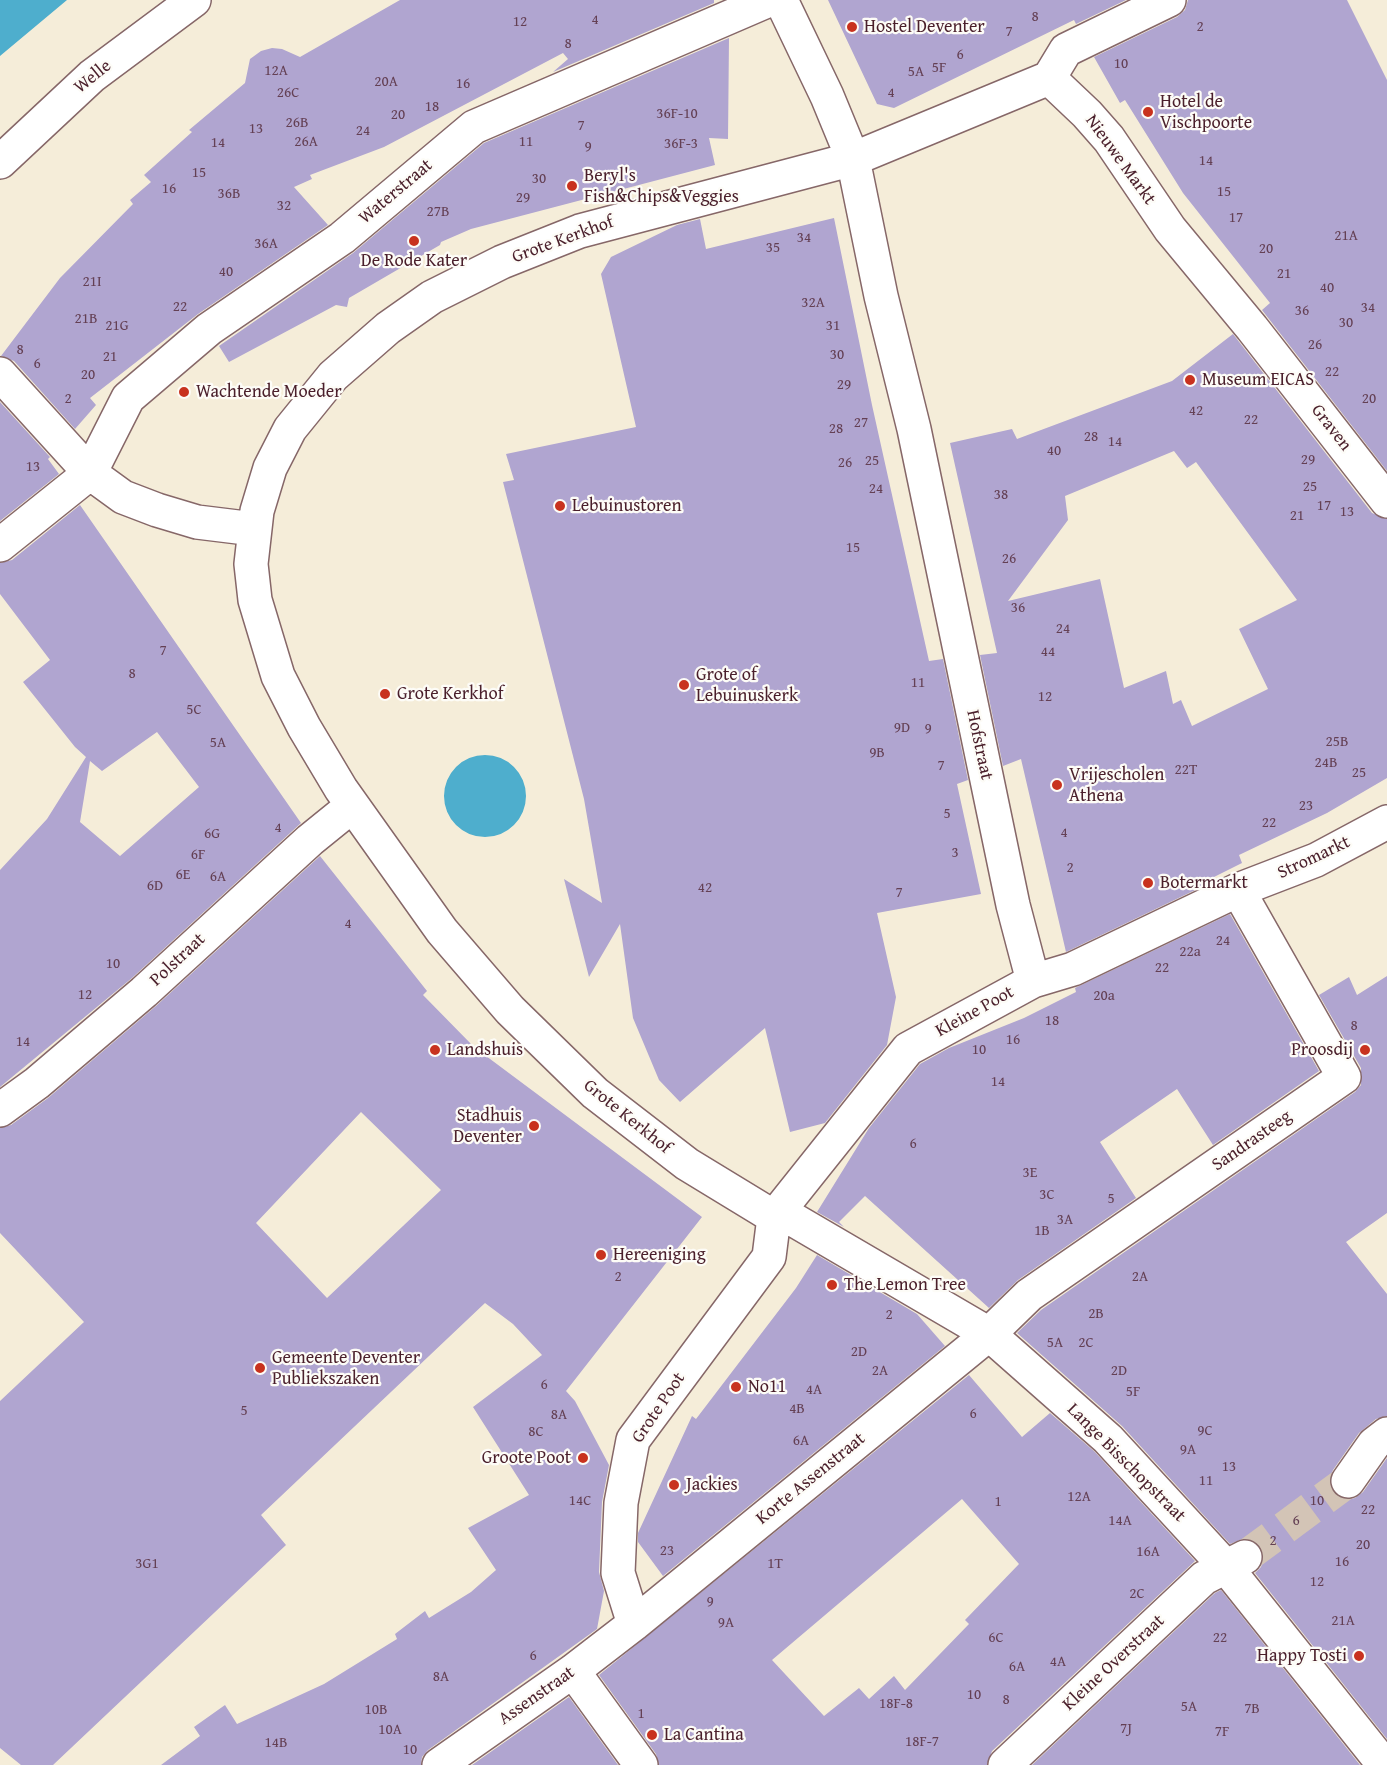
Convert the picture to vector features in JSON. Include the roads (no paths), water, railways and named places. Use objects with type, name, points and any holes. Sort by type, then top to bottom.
[{"type":"street","name":"Welle","points":[[0,162],[92,76],[194,0]]},
{"type":"street","name":"Waterstraat","points":[[90,473],[128,398],[209,329],[342,238],[474,127],[769,0]]},
{"type":"street","points":[[781,0],[827,96],[853,159],[1049,78],[1066,50],[1169,0]]},
{"type":"street","name":"Nieuwe Markt","points":[[1049,78],[1087,114],[1109,139],[1170,230],[1252,328]]},
{"type":"street","name":"Hofstraat","points":[[853,159],[881,296],[914,429],[928,508],[1013,905],[1033,981]]},
{"type":"street","name":"Grote Kerkhof","points":[[774,1217],[663,1148],[574,1074],[510,1010],[455,947],[352,806],[292,707],[268,648],[254,591],[251,564],[254,529],[270,468],[290,429],[304,408],[333,376],[388,328],[432,297],[502,262],[580,231],[853,159]]},
{"type":"street","name":"Graven","points":[[1252,328],[1387,501]]},
{"type":"street","points":[[0,374],[90,473],[123,497],[198,522],[254,529]]},
{"type":"street","points":[[0,545],[90,473]]},
{"type":"street","name":"Polstraat","points":[[0,1110],[37,1083],[144,992],[310,840],[352,806]]},
{"type":"street","name":"Stromarkt","points":[[1238,890],[1316,860],[1387,822]]},
{"type":"street","name":"Kleine Poot","points":[[774,1217],[908,1049],[1033,981],[1073,969],[1238,890]]},
{"type":"street","name":"Sandrasteeg","points":[[989,1334],[1029,1295],[1344,1077],[1238,890]]},
{"type":"street","name":"Lange Bisschopstraat","points":[[774,1217],[794,1220],[989,1334],[1108,1440],[1235,1562],[1384,1765]]},
{"type":"street","name":"Grote Poot","points":[[634,1624],[618,1573],[621,1503],[633,1440],[770,1257],[774,1217]]},
{"type":"street","name":"Korte Assenstraat","points":[[634,1624],[989,1334]]},
{"type":"street","points":[[1348,1481],[1374,1444],[1387,1434]]},
{"type":"street","name":"Kleine Overstraat","points":[[1005,1765],[1204,1578],[1235,1562]]},
{"type":"street","name":"Assenstraat","points":[[439,1765],[573,1671],[634,1624]]},
{"type":"street","points":[[573,1671],[641,1765]]},
{"type":"water","points":[[0,0],[67,0],[0,56]]},
{"type":"water","points":[[485,755],[501,758],[514,767],[523,780],[526,796],[523,812],[514,825],[501,834],[485,837],[469,834],[456,825],[447,812],[444,796],[447,780],[456,767],[469,758]]},
{"type":"tunnel","points":[[1245,1557],[1348,1481]]},
{"type":"place","name":"Hostel Deventer","points":[[852,27]]},
{"type":"place","name":"Hotel de Vischpoorte","points":[[1148,112]]},
{"type":"place","name":"Beryl's Fish&Chips&Veggies","points":[[572,186]]},
{"type":"place","name":"De Rode Kater","points":[[414,241]]},
{"type":"place","name":"Museum EICAS","points":[[1190,380]]},
{"type":"place","name":"Wachtende Moeder","points":[[184,392]]},
{"type":"place","name":"Lebuinustoren","points":[[560,506]]},
{"type":"place","name":"Grote of Lebuinuskerk","points":[[684,685]]},
{"type":"place","name":"Grote Kerkhof","points":[[385,694]]},
{"type":"place","name":"Vrijescholen Athena","points":[[1057,785]]},
{"type":"place","name":"Botermarkt","points":[[1148,883]]},
{"type":"place","name":"Landshuis","points":[[435,1050]]},
{"type":"place","name":"Proosdij","points":[[1365,1050]]},
{"type":"place","name":"Stadhuis Deventer","points":[[534,1126]]},
{"type":"place","name":"Hereeniging","points":[[601,1255]]},
{"type":"place","name":"The Lemon Tree","points":[[832,1285]]},
{"type":"place","name":"Gemeente Deventer Publiekszaken","points":[[260,1368]]},
{"type":"place","name":"No11","points":[[736,1387]]},
{"type":"place","name":"Groote Poot","points":[[583,1458]]},
{"type":"place","name":"Jackies","points":[[674,1485]]},
{"type":"place","name":"Happy Tosti","points":[[1359,1656]]},
{"type":"place","name":"La Cantina","points":[[652,1735]]}]
